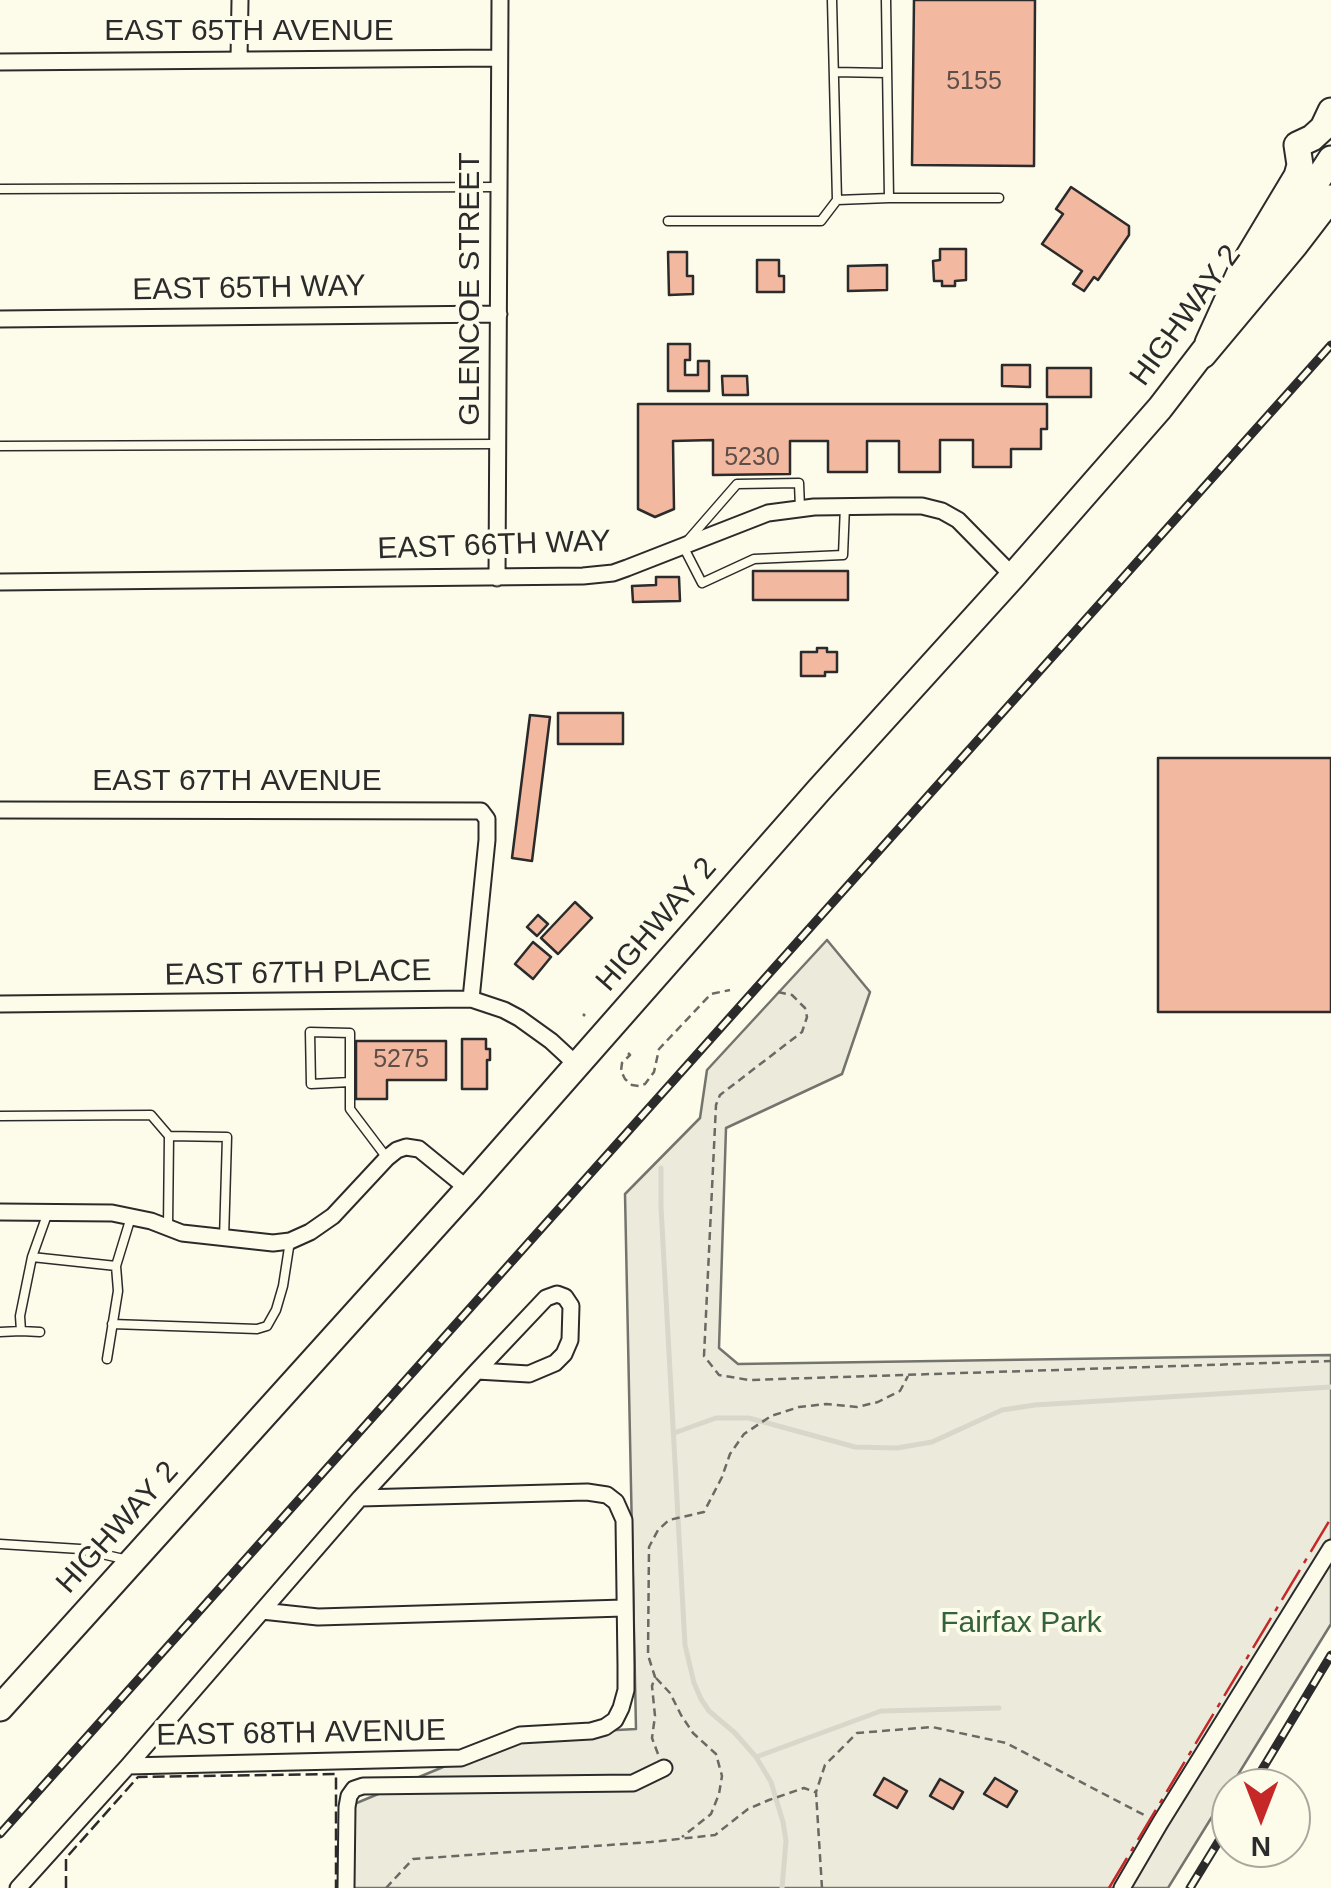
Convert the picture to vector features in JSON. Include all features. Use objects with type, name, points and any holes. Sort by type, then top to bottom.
[{"type":"main road","points":[[1203,354],[1243,266],[1297,176],[1298,145],[1322,128],[1331,112]]},
{"type":"main road","name":"HIGHWAY 2","points":[[0,1708],[1160,408],[1203,354],[1331,159]]},
{"type":"main road","points":[[1203,354],[1331,198]]},
{"type":"street","points":[[239,60],[240,0]]},
{"type":"street","name":"GLENCOE STREET","points":[[497,578],[500,0]]},
{"type":"street","name":"EAST 65TH AVENUE","points":[[0,62],[499,58]]},
{"type":"street","name":"EAST 65TH WAY","points":[[0,319],[499,314]]},
{"type":"street","name":"EAST 66TH WAY","points":[[0,582],[582,576],[613,573],[768,513],[846,506],[922,506],[942,511],[958,520],[1014,576]]},
{"type":"street","name":"EAST 67TH AVENUE","points":[[0,810],[474,809],[485,814],[487,840],[471,999]]},
{"type":"street","name":"EAST 67TH PLACE","points":[[0,1004],[471,999],[519,1018],[576,1065]]},
{"type":"street","points":[[0,1212],[112,1213],[151,1221],[182,1234],[274,1244],[310,1232],[333,1216],[387,1158],[406,1147],[418,1149],[468,1188]]},
{"type":"street","points":[[18,1888],[360,1498],[477,1371],[546,1298],[556,1294],[565,1297],[570,1306],[570,1340],[555,1364],[530,1374],[477,1371]]},
{"type":"street","points":[[262,1611],[318,1617],[624,1608],[624,1520],[616,1502],[607,1495],[587,1492],[360,1498]]},
{"type":"street","points":[[1122,1888],[1331,1548]]},
{"type":"street","name":"EAST 68TH AVENUE","points":[[128,1766],[461,1758],[520,1735],[605,1727],[615,1720],[626,1690],[624,1608]]},
{"type":"street","points":[[346,1888],[347,1807],[354,1789],[633,1783],[664,1768]]},
{"type":"lane","points":[[668,220],[821,221],[837,200],[832,0]]},
{"type":"lane","points":[[886,0],[890,198]]},
{"type":"lane","points":[[834,72],[888,74]]},
{"type":"lane","points":[[0,189],[499,187]]},
{"type":"lane","points":[[837,200],[1000,198]]},
{"type":"lane","points":[[0,446],[498,444]]},
{"type":"lane","points":[[800,508],[799,483],[737,484],[683,546],[702,584],[754,559],[842,556],[846,506]]},
{"type":"lane","points":[[350,1082],[311,1084],[310,1032],[350,1032],[350,1082],[350,1110],[387,1158]]},
{"type":"lane","points":[[0,1116],[151,1115],[169,1136],[168,1228]]},
{"type":"lane","points":[[169,1136],[226,1137],[224,1239]]},
{"type":"lane","points":[[21,1331],[20,1316],[32,1257],[48,1212]]},
{"type":"lane","points":[[106,1360],[118,1291],[116,1266],[131,1217]]},
{"type":"lane","points":[[112,1324],[257,1329],[266,1326],[283,1286],[290,1240]]},
{"type":"lane","points":[[32,1257],[116,1266]]},
{"type":"lane","points":[[0,1332],[40,1332]]},
{"type":"lane","points":[[0,1544],[80,1548],[132,1561]]},
{"type":"path","points":[[628,1053],[621,1070],[625,1078],[632,1085],[645,1084],[654,1072],[659,1049],[711,994],[730,990]]},
{"type":"path","points":[[778,992],[792,994],[805,1008],[807,1017],[802,1032],[720,1095],[716,1105],[704,1356],[718,1375],[750,1380],[1331,1361]]},
{"type":"path","points":[[680,1839],[710,1814],[720,1794],[722,1776],[716,1754],[694,1733],[670,1693],[655,1677],[648,1655],[649,1547],[669,1520],[704,1512],[730,1454],[744,1434],[771,1416],[799,1407],[856,1407],[878,1402],[900,1390],[908,1375]]},
{"type":"path","points":[[655,1677],[652,1738],[664,1768]]},
{"type":"path","points":[[822,1888],[816,1792],[825,1764],[856,1733],[932,1728],[1006,1743],[1160,1823]]},
{"type":"path","points":[[386,1888],[412,1859],[715,1836],[748,1809],[804,1788],[816,1792]]},
{"type":"green space","name":"Fairfax Park","points":[[827,940],[870,992],[842,1074],[726,1128],[719,1348],[738,1364],[1331,1355],[1331,1624],[1242,1768],[1211,1768],[1211,1818],[1168,1888],[346,1888],[347,1807],[520,1735],[636,1729],[625,1194],[700,1118],[707,1070]]},
{"type":"building","points":[[914,0],[1035,0],[1034,166],[912,165]]},
{"type":"building","points":[[1071,187],[1129,226],[1129,235],[1098,280],[1094,277],[1084,291],[1073,284],[1082,271],[1042,244],[1063,214],[1056,209]]},
{"type":"building","points":[[940,249],[966,249],[966,280],[955,281],[955,286],[942,286],[942,281],[934,281],[933,261],[940,260]]},
{"type":"building","points":[[668,252],[687,252],[687,276],[693,276],[693,294],[669,295]]},
{"type":"building","points":[[757,260],[779,260],[784,292],[757,292]]},
{"type":"building","points":[[887,265],[887,290],[848,291],[848,266]]},
{"type":"building","points":[[668,344],[690,344],[685,375],[698,375],[698,361],[709,361],[709,391],[668,391]]},
{"type":"building","points":[[1002,365],[1030,365],[1030,387],[1002,386]]},
{"type":"building","points":[[1047,368],[1091,368],[1091,397],[1047,397]]},
{"type":"building","points":[[722,376],[747,376],[748,395],[723,395]]},
{"type":"building","points":[[638,404],[1047,404],[1047,429],[1041,429],[1041,449],[1011,449],[1011,467],[973,467],[973,440],[940,440],[940,472],[899,472],[899,441],[867,441],[867,472],[828,472],[828,441],[790,441],[790,474],[713,475],[713,440],[673,441],[674,509],[655,517],[638,509]]},
{"type":"building","points":[[753,571],[848,571],[848,600],[753,600]]},
{"type":"building","points":[[656,577],[679,577],[680,601],[633,602],[632,586],[656,585]]},
{"type":"building","points":[[817,648],[837,652],[837,672],[801,676],[801,652],[817,652]]},
{"type":"building","points":[[558,713],[623,713],[623,744],[558,744]]},
{"type":"building","points":[[530,715],[550,717],[532,861],[512,858]]},
{"type":"building","points":[[1158,758],[1331,758],[1331,1012],[1158,1012]]},
{"type":"building","points":[[575,902],[592,918],[558,954],[541,938]]},
{"type":"building","points":[[538,915],[548,924],[537,936],[527,927]]},
{"type":"building","points":[[533,942],[551,957],[533,979],[515,964]]},
{"type":"building","points":[[462,1039],[486,1039],[486,1049],[490,1049],[487,1089],[462,1089]]},
{"type":"building","points":[[356,1041],[446,1041],[446,1080],[387,1080],[387,1099],[356,1099]]},
{"type":"building","points":[[884,1778],[907,1791],[897,1808],[874,1795]]},
{"type":"building","points":[[995,1778],[1017,1791],[1007,1807],[984,1794]]},
{"type":"building","points":[[940,1779],[963,1792],[953,1809],[930,1796]]},
{"type":"waterway","points":[[661,1168],[685,1645],[701,1699],[756,1757],[771,1782],[786,1841],[782,1888]]},
{"type":"waterway","points":[[674,1433],[716,1418],[749,1418],[855,1447],[897,1448],[932,1442],[1002,1410],[1035,1405],[1331,1387]]},
{"type":"waterway","points":[[756,1757],[881,1711],[999,1708]]},
{"type":"railway","points":[[0,1834],[1331,345]]},
{"type":"railway","points":[[1263,1768],[1331,1655]]},
{"type":"railway","points":[[1190,1888],[1211,1854]]},
{"type":"fence","points":[[66,1888],[66,1858],[138,1777],[336,1774],[336,1888]]},
{"type":"power","points":[[1109,1888],[1331,1518]]}]
